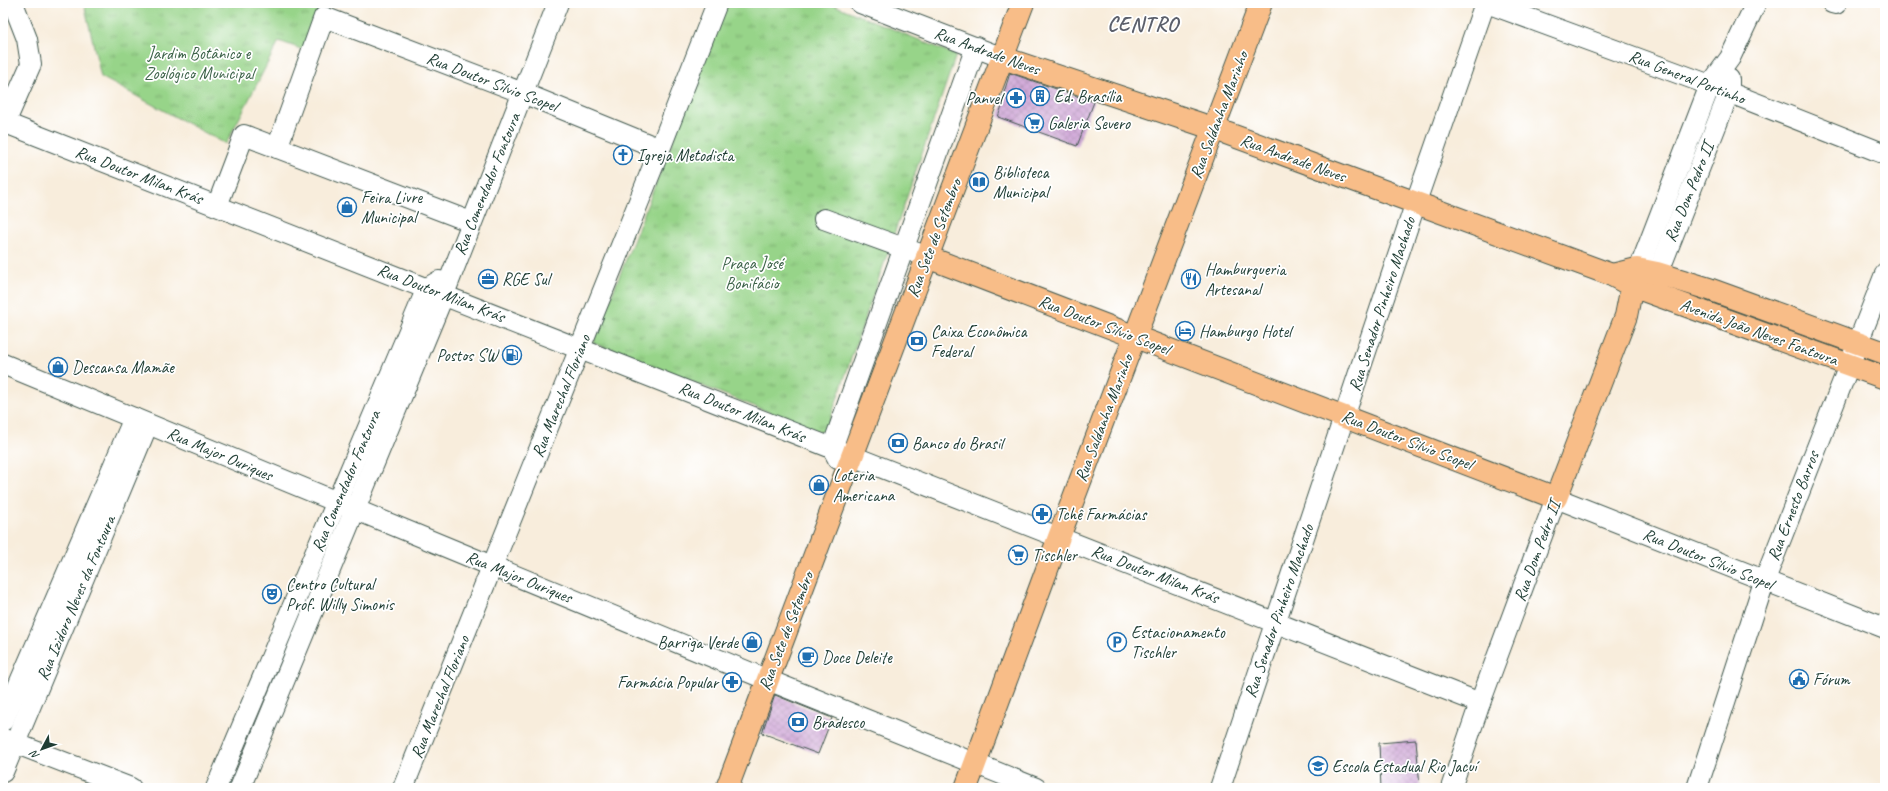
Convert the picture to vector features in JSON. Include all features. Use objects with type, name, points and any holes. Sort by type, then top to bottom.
[{"type":"main road","name":"Rua Sete de Setembro","points":[[728,788],[1023,3]]},
{"type":"main road","name":"Rua Saldanha Marinho","points":[[966,788],[1059,537],[1261,3]]},
{"type":"main road","name":"Rua Andrade Neves","points":[[1003,58],[1214,129],[1612,275],[1644,280]]},
{"type":"main road","name":"Rua Doutor Silvio Scopel","points":[[927,257],[1556,498]]},
{"type":"main road","name":"Avenida João Neves Fontoura","points":[[1644,280],[1709,289],[1885,353]]},
{"type":"main road","name":"Avenida João Neves Fontoura","points":[[1644,280],[1749,329],[1885,378]]},
{"type":"main road","name":"Rua Dom Pedro II","points":[[1556,498],[1626,316],[1644,280]]},
{"type":"main road","points":[[1749,329],[1757,306]]},
{"type":"street","points":[[4,123],[31,64],[27,39],[13,3]]},
{"type":"street","name":"Rua Comendador Fontoura","points":[[216,788],[272,657],[345,506],[435,291],[451,275],[558,3]]},
{"type":"street","name":"Rua Marechal Floriano","points":[[404,788],[581,348],[717,3]]},
{"type":"street","name":"Rua Andrade Neves","points":[[860,3],[1003,58]]},
{"type":"street","name":"Rua General Portinho","points":[[1486,3],[1710,85],[1885,154]]},
{"type":"street","name":"Rua Senador Pinheiro Machado","points":[[1220,788],[1415,203],[1486,3]]},
{"type":"street","name":"Rua Dom Pedro II","points":[[1644,280],[1710,85],[1730,58],[1756,3]]},
{"type":"street","name":"Rua Doutor Silvio Scopel","points":[[277,148],[324,17],[660,149]]},
{"type":"street","name":"Rua Sete de Setembro","points":[[832,448],[976,47]]},
{"type":"street","name":"Rua Dom Pedro II","points":[[1644,280],[1729,93],[1730,58]]},
{"type":"street","name":"Rua Doutor Milan Krás","points":[[4,123],[581,348],[832,448],[849,465],[1059,537],[1480,703]]},
{"type":"street","points":[[217,206],[244,135],[471,222]]},
{"type":"street","points":[[934,163],[960,172]]},
{"type":"street","points":[[824,219],[927,257]]},
{"type":"street","name":"Rua Ernesto Barros","points":[[1697,788],[1764,582],[1885,274]]},
{"type":"street","name":"Rua Major Ouriques","points":[[3,364],[768,680],[1036,788]]},
{"type":"street","points":[[859,372],[881,380]]},
{"type":"street","name":"Rua Izidoro Neves da Fontoura","points":[[3,772],[9,741],[46,672],[70,590],[141,421]]},
{"type":"street","name":"Rua Doutor Silvio Scopel","points":[[1556,498],[1764,582],[1885,628]]},
{"type":"street","name":"Rua Dom Pedro II","points":[[1451,788],[1480,703],[1556,498]]},
{"type":"street","name":"Rua Comendador Fontoura","points":[[240,788],[289,666],[345,506]]},
{"type":"street","name":"Rua Izidoro Neves da Fontoura","points":[[3,721],[27,665],[70,590]]},
{"type":"street","points":[[272,657],[289,666]]},
{"type":"street","points":[[27,665],[46,672]]},
{"type":"street","points":[[239,734],[258,742]]},
{"type":"street","points":[[9,741],[131,788]]},
{"type":"green space","name":"Jardim Botânico e Zoológico Municipal","points":[[84,3],[321,3],[306,51],[279,41],[226,144],[101,77]]},
{"type":"green space","name":"Praça José Bonifácio","points":[[727,3],[829,3],[956,55],[825,434],[593,343]]},
{"type":"building","points":[[1010,73],[1094,102],[1077,146],[998,117],[1004,100],[1002,99]]},
{"type":"building","name":"Bradesco","points":[[775,695],[832,718],[818,754],[762,733]]},
{"type":"building","points":[[1416,740],[1420,788],[1381,788],[1379,743]]},
{"type":"place","name":"Ed. Brasília","points":[[1040,96]]},
{"type":"place","name":"Panvel","points":[[1016,98]]},
{"type":"place","name":"Galeria Severo","points":[[1034,123]]},
{"type":"place","name":"Igreja Metodista","points":[[623,155]]},
{"type":"place","name":"Biblioteca Municipal","points":[[979,182]]},
{"type":"place","name":"Feira Livre Municipal","points":[[347,207]]},
{"type":"place","name":"RGE Sul","points":[[488,279]]},
{"type":"place","name":"Hamburgueria Artesanal","points":[[1191,279]]},
{"type":"place","name":"Hamburgo Hotel","points":[[1185,331]]},
{"type":"place","name":"Caixa Econômica Federal","points":[[917,341]]},
{"type":"place","name":"Postos SW","points":[[512,355]]},
{"type":"place","name":"Descansa Mamãe","points":[[58,367]]},
{"type":"place","name":"Banco do Brasil","points":[[898,443]]},
{"type":"place","name":"Loteria Americana","points":[[819,485]]},
{"type":"place","name":"Tchê Farmácias","points":[[1042,514]]},
{"type":"place","name":"Tischler","points":[[1018,555]]},
{"type":"place","name":"Centro Cultural Prof. Willy Simonis","points":[[272,594]]},
{"type":"place","name":"Barriga Verde","points":[[752,642]]},
{"type":"place","name":"Estacionamento Tischler","points":[[1117,642]]},
{"type":"place","name":"Doce Deleite","points":[[808,657]]},
{"type":"place","name":"Fórum","points":[[1799,679]]},
{"type":"place","name":"Farmácia Popular","points":[[732,682]]},
{"type":"place","name":"Bradesco","points":[[798,722]]},
{"type":"place","name":"Escola Estadual Rio Jacuí","points":[[1318,766]]},
{"type":"district","name":"CENTRO","points":[[1143,24]]}]
